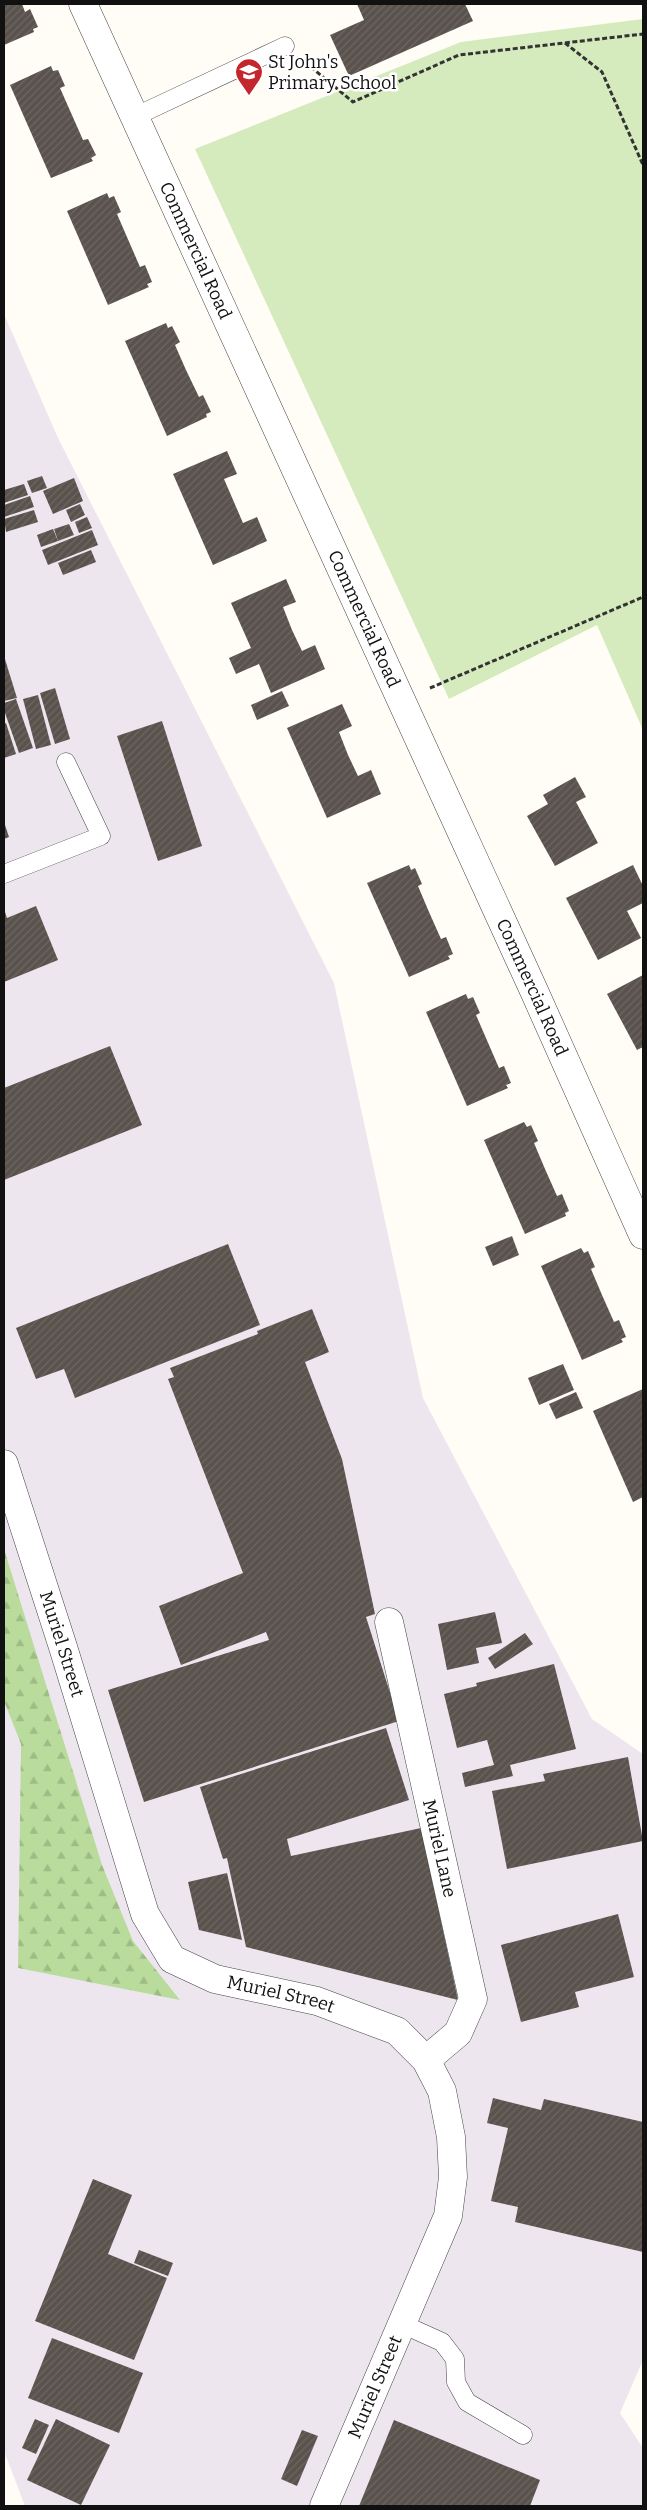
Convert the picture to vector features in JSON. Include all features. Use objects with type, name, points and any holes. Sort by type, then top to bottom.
[{"type":"street","name":"Commercial Road","points":[[82,4],[401,700],[643,1235]]},
{"type":"street","name":"Muriel Street","points":[[4,1464],[145,1914],[172,1959],[215,1979],[317,2001],[397,2031],[426,2060],[442,2091],[451,2137],[453,2177],[448,2216],[324,2506]]},
{"type":"street","name":"Muriel Lane","points":[[389,1622],[473,1999],[458,2033],[426,2060]]},
{"type":"lane","points":[[134,117],[285,46]]},
{"type":"lane","points":[[4,874],[101,836],[66,762]]},
{"type":"lane","points":[[402,2324],[442,2342],[455,2359],[456,2382],[467,2402],[523,2435]]},
{"type":"path","points":[[285,46],[353,102],[459,55],[643,34]]},
{"type":"path","points":[[565,43],[602,72],[643,165]]},
{"type":"path","points":[[401,700],[643,596]]},
{"type":"shaded area","points":[[4,314],[58,438],[334,983],[423,1398],[592,1719],[643,1754],[643,2360],[620,2413],[643,2448],[643,2506],[25,2506],[4,2451]]},
{"type":"green space","points":[[643,19],[643,730],[597,625],[449,699],[195,149],[461,42]]},
{"type":"green space","points":[[4,1549],[102,1865],[133,1941],[180,2000],[18,1968],[21,1744],[4,1701]]},
{"type":"building","points":[[4,4],[22,4],[25,12],[30,9],[38,27],[33,29],[34,32],[4,45]]},
{"type":"building","points":[[357,4],[465,4],[473,21],[349,76],[330,35],[364,20]]},
{"type":"building","points":[[51,66],[53,71],[58,70],[65,86],[60,88],[83,140],[88,139],[96,155],[91,158],[93,161],[51,178],[10,85]]},
{"type":"building","points":[[107,193],[109,198],[114,196],[121,212],[117,214],[140,267],[145,265],[152,282],[147,284],[149,287],[108,305],[67,211]]},
{"type":"building","points":[[166,323],[168,328],[172,326],[180,342],[175,345],[186,370],[199,397],[203,395],[211,412],[206,414],[207,417],[167,436],[125,341]]},
{"type":"building","points":[[227,451],[237,474],[224,479],[243,523],[257,517],[267,541],[213,565],[173,474]]},
{"type":"building","points":[[42,476],[47,488],[32,493],[27,481]]},
{"type":"building","points":[[74,478],[83,501],[53,514],[43,491]]},
{"type":"building","points":[[24,484],[28,495],[4,503],[4,490]]},
{"type":"building","points":[[30,496],[34,507],[4,517],[4,505]]},
{"type":"building","points":[[80,504],[85,515],[71,522],[66,510]]},
{"type":"building","points":[[34,510],[38,522],[6,532],[4,519]]},
{"type":"building","points":[[87,517],[92,528],[79,533],[75,522]]},
{"type":"building","points":[[69,524],[74,535],[58,541],[54,529]]},
{"type":"building","points":[[53,529],[58,541],[41,547],[37,535]]},
{"type":"building","points":[[92,530],[98,545],[48,565],[42,550]]},
{"type":"building","points":[[91,550],[96,562],[63,575],[58,563]]},
{"type":"building","points":[[286,579],[296,602],[283,607],[292,630],[302,651],[315,645],[325,669],[271,693],[259,664],[236,674],[229,658],[251,648],[231,603]]},
{"type":"building","points":[[4,656],[17,698],[4,701]]},
{"type":"building","points":[[55,688],[70,739],[55,744],[40,693]]},
{"type":"building","points":[[282,691],[289,706],[257,720],[251,705]]},
{"type":"building","points":[[38,695],[51,745],[36,749],[23,699]]},
{"type":"building","points":[[16,699],[33,748],[19,753],[4,710],[4,703]]},
{"type":"building","points":[[342,704],[352,726],[339,732],[348,755],[358,776],[371,770],[381,794],[327,818],[287,728]]},
{"type":"building","points":[[162,721],[202,846],[158,861],[117,736]]},
{"type":"building","points":[[6,723],[16,754],[4,758],[4,724]]},
{"type":"building","points":[[575,777],[586,797],[576,802],[598,843],[555,866],[527,816],[548,804],[543,795]]},
{"type":"building","points":[[4,822],[9,837],[4,839]]},
{"type":"building","points":[[409,865],[411,870],[415,868],[422,884],[418,886],[441,939],[446,937],[453,954],[448,956],[450,959],[409,977],[367,883]]},
{"type":"building","points":[[633,865],[643,886],[643,903],[627,911],[641,938],[598,960],[566,898]]},
{"type":"building","points":[[36,906],[58,960],[4,982],[4,909],[7,918]]},
{"type":"building","points":[[643,975],[643,1047],[637,1050],[607,994]]},
{"type":"building","points":[[466,994],[468,999],[473,997],[480,1013],[476,1015],[499,1068],[504,1066],[511,1083],[506,1085],[508,1088],[467,1106],[426,1012]]},
{"type":"building","points":[[110,1046],[142,1125],[4,1180],[4,1088]]},
{"type":"building","points":[[524,1122],[527,1127],[531,1125],[538,1141],[534,1143],[545,1169],[557,1196],[562,1194],[569,1211],[565,1213],[566,1216],[525,1234],[484,1140]]},
{"type":"building","points":[[512,1236],[519,1255],[493,1266],[485,1247]]},
{"type":"building","points":[[228,1244],[260,1325],[75,1398],[64,1369],[36,1379],[16,1328]]},
{"type":"building","points":[[581,1248],[584,1253],[588,1251],[595,1267],[591,1269],[602,1295],[614,1322],[619,1320],[626,1337],[621,1339],[623,1342],[582,1360],[541,1266]]},
{"type":"building","points":[[312,1309],[329,1352],[305,1362],[342,1459],[375,1614],[366,1617],[399,1721],[144,1802],[108,1690],[269,1640],[266,1632],[181,1665],[159,1606],[243,1573],[168,1379],[174,1377],[170,1368],[258,1334],[257,1331]]},
{"type":"building","points":[[563,1364],[574,1390],[539,1405],[528,1378]]},
{"type":"building","points":[[643,1389],[643,1497],[633,1502],[593,1411]]},
{"type":"building","points":[[576,1392],[583,1408],[556,1419],[549,1404]]},
{"type":"building","points":[[495,1612],[502,1643],[476,1648],[479,1663],[447,1670],[438,1624]]},
{"type":"building","points":[[525,1633],[533,1644],[495,1669],[488,1658]]},
{"type":"building","points":[[554,1664],[576,1749],[510,1765],[513,1776],[465,1787],[462,1773],[494,1765],[487,1740],[457,1748],[444,1694],[477,1686],[476,1683]]},
{"type":"building","points":[[386,1728],[409,1800],[287,1839],[291,1856],[421,1828],[458,2000],[246,1947],[227,1858],[223,1859],[200,1787]]},
{"type":"building","points":[[628,1757],[643,1841],[507,1869],[492,1791],[545,1781],[543,1774]]},
{"type":"building","points":[[227,1873],[242,1940],[199,1930],[188,1882]]},
{"type":"building","points":[[618,1914],[634,1977],[575,1992],[579,2007],[521,2022],[501,1945]]},
{"type":"building","points":[[493,2098],[541,2110],[544,2099],[643,2122],[643,2252],[515,2222],[518,2207],[491,2201],[508,2128],[487,2123]]},
{"type":"building","points":[[93,2179],[132,2195],[108,2254],[167,2278],[134,2360],[35,2321]]},
{"type":"building","points":[[139,2250],[173,2263],[168,2276],[134,2263]]},
{"type":"building","points":[[52,2338],[143,2373],[119,2433],[28,2398]]},
{"type":"building","points":[[35,2419],[49,2425],[36,2454],[22,2448]]},
{"type":"building","points":[[56,2419],[110,2445],[81,2505],[27,2480]]},
{"type":"building","points":[[394,2420],[540,2480],[530,2506],[359,2506]]},
{"type":"building","points":[[302,2430],[318,2436],[297,2486],[281,2479]]},
{"type":"place","name":"St John's Primary School","points":[[249,96]]}]
